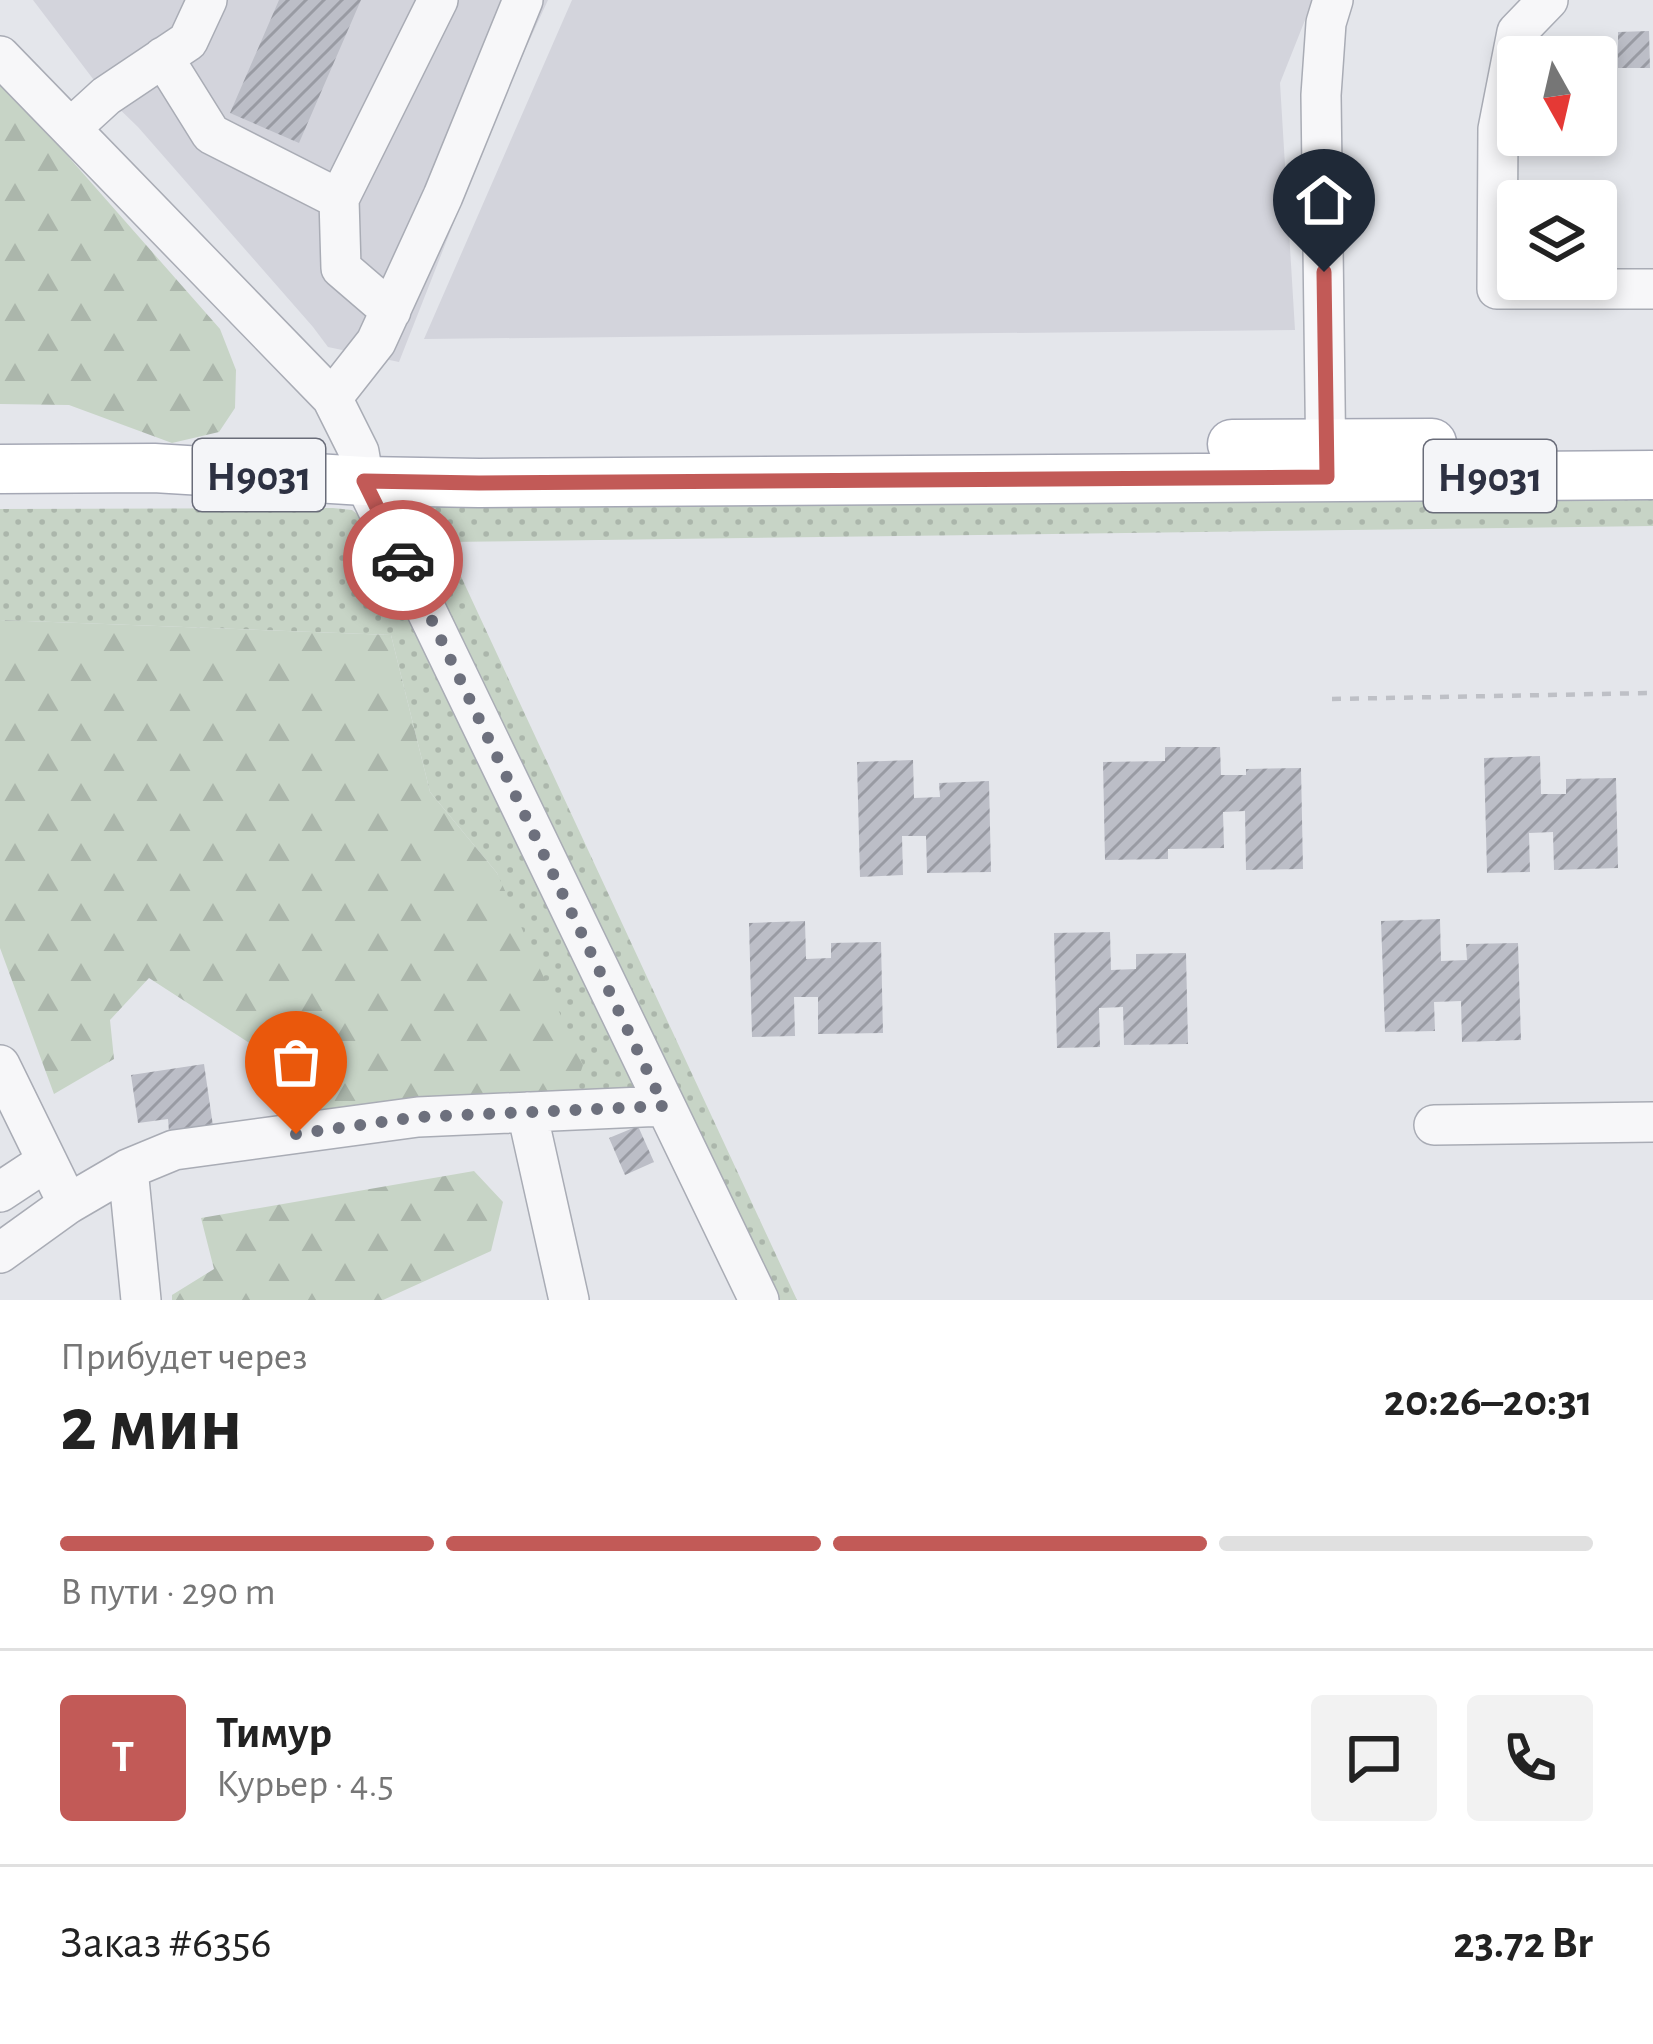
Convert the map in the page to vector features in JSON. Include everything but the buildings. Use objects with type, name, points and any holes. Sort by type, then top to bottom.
[{"type":"main road","name":"Н9031","points":[[0,469],[362,466],[479,483],[1326,460],[1653,442]]},
{"type":"main road","name":"Н9031","points":[[1326,460],[1653,475]]},
{"type":"street","points":[[71,128],[106,96],[188,41],[207,0]]},
{"type":"street","points":[[391,310],[341,268],[339,199],[438,0]]},
{"type":"street","points":[[332,398],[376,343],[523,0]]},
{"type":"street","points":[[1326,460],[1321,95],[1326,23],[1333,0]]},
{"type":"street","points":[[1548,0],[1517,32],[1498,129],[1497,289],[1653,289]]},
{"type":"street","points":[[0,56],[332,398],[759,1300]]},
{"type":"street","points":[[163,58],[211,134],[339,199]]},
{"type":"street","points":[[0,1065],[68,1204]]},
{"type":"street","points":[[0,1253],[68,1204],[128,1169],[174,1150],[418,1117],[664,1106]]},
{"type":"street","points":[[527,1112],[569,1300]]},
{"type":"street","points":[[1434,1125],[1653,1122]]},
{"type":"street","points":[[0,1192],[47,1161]]},
{"type":"street","points":[[128,1169],[141,1300]]},
{"type":"path","points":[[1333,699],[1653,693]]},
{"type":"shaded area","points":[[33,0],[548,0],[502,100],[399,362],[328,347],[106,96]]},
{"type":"shaded area","points":[[572,0],[1313,0],[1280,83],[1295,330],[424,339]]},
{"type":"green space","points":[[0,79],[220,329],[236,370],[235,408],[219,432],[172,443],[69,405],[0,404]]},
{"type":"green space","points":[[1653,493],[1653,526],[445,542],[797,1300],[770,1300],[406,528],[415,509],[431,500]]},
{"type":"green space","points":[[0,509],[352,510],[366,521],[639,1095],[570,1103],[497,873],[430,792],[391,635],[0,620]]},
{"type":"green space","points":[[0,620],[391,635],[430,792],[497,873],[583,1065],[570,1103],[297,1119],[257,1048],[149,978],[110,1020],[114,1059],[54,1094],[0,948]]},
{"type":"green space","points":[[474,1171],[503,1202],[491,1251],[383,1300],[172,1300],[172,1295],[214,1269],[201,1218]]},
{"type":"way so far","points":[[296,1134],[418,1117],[664,1106],[403,560]]},
{"type":"route","points":[[403,560],[364,481],[1327,477],[1324,272]]}]
